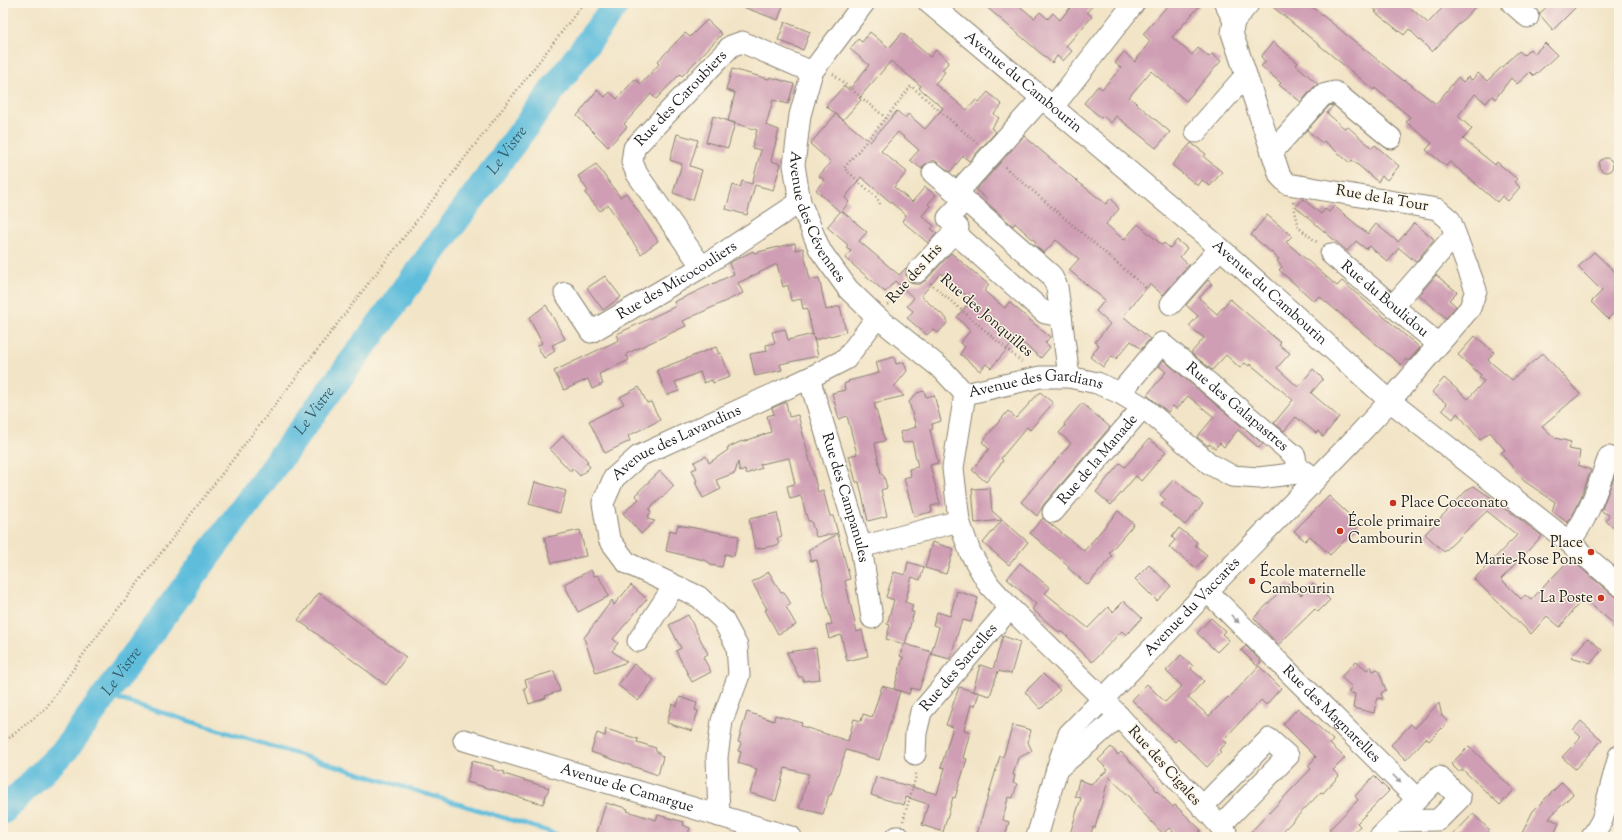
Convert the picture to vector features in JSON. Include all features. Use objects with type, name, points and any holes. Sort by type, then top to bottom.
[{"type":"street","name":"Avenue des Cévennes","points":[[864,3],[812,72],[800,115],[794,165],[800,202],[820,250],[848,289],[877,317],[943,370],[966,394]]},
{"type":"street","name":"Avenue du Cambourin","points":[[930,3],[1220,248],[1390,401],[1617,578]]},
{"type":"street","points":[[1061,316],[1045,313],[954,232],[958,228],[948,218],[961,196],[1048,103],[1134,3]]},
{"type":"street","points":[[1248,3],[1230,12],[1232,33],[1280,176],[1288,184]]},
{"type":"street","name":"Rue des Caroubiers","points":[[702,267],[637,174],[632,162],[634,148],[731,46],[742,42],[812,72]]},
{"type":"street","points":[[1196,132],[1246,75]]},
{"type":"street","points":[[1272,152],[1323,95],[1335,92],[1391,138]]},
{"type":"street","points":[[933,173],[1051,274],[1057,288],[1069,377]]},
{"type":"street","name":"Rue de la Tour","points":[[1288,184],[1437,209],[1450,220],[1476,290],[1470,308],[1390,401]]},
{"type":"street","name":"Rue des Micocouliers","points":[[565,293],[591,332],[702,267],[800,202]]},
{"type":"street","name":"Rue des Iris","points":[[917,272],[954,232]]},
{"type":"street","points":[[1393,306],[1455,234]]},
{"type":"street","points":[[1171,304],[1220,248]]},
{"type":"street","name":"Rue du Boulidou","points":[[1331,254],[1438,344]]},
{"type":"street","name":"Avenue des Lavandins","points":[[719,816],[717,757],[722,721],[739,675],[737,646],[724,620],[699,597],[627,563],[609,539],[603,503],[614,478],[638,456],[809,378],[846,359],[877,317]]},
{"type":"street","name":"Rue des Galapastres","points":[[1120,393],[1164,345],[1296,456],[1306,476]]},
{"type":"street","name":"Avenue des Gardians","points":[[1103,699],[1010,608],[989,585],[970,552],[959,521],[953,468],[966,394],[1040,377],[1069,377],[1097,383],[1120,393],[1143,407],[1210,464],[1232,476],[1258,478],[1306,476]]},
{"type":"street","name":"Rue des Campanules","points":[[809,378],[861,547],[872,618]]},
{"type":"street","name":"Avenue du Vaccarès","points":[[1037,837],[1069,734],[1207,591],[1306,476],[1390,401]]},
{"type":"street","name":"Rue de la Manade","points":[[1052,512],[1143,407]]},
{"type":"street","points":[[1569,542],[1576,533],[1589,507],[1609,456]]},
{"type":"street","points":[[861,547],[959,521]]},
{"type":"street","points":[[638,641],[674,586]]},
{"type":"street","name":"Rue des Magnarelles","points":[[1207,591],[1417,799]]},
{"type":"street","name":"Rue des Sarcelles","points":[[915,754],[916,733],[921,712],[1010,608]]},
{"type":"street","name":"Rue des Cigales","points":[[1103,699],[1202,807],[1223,829],[1288,756],[1269,739],[1202,807]]},
{"type":"street","points":[[1057,769],[1119,716]]},
{"type":"street","name":"Avenue de Camargue","points":[[464,740],[791,837]]},
{"type":"street","points":[[1592,837],[1602,820],[1619,756]]},
{"type":"street","points":[[1380,837],[1395,821],[1439,777],[1460,798],[1438,820],[1395,821]]},
{"type":"path","points":[[3,744],[46,708],[93,642],[584,3]]},
{"type":"path","points":[[880,204],[877,198],[844,168],[886,118]]},
{"type":"path","points":[[1288,184],[1299,228],[1331,254]]},
{"type":"path","name":"Rue des Iris","points":[[877,317],[917,272]]},
{"type":"path","name":"Rue des Jonquilles","points":[[917,272],[1040,377]]},
{"type":"path","points":[[898,837],[916,776],[915,754]]},
{"type":"building","points":[[735,3],[784,3],[778,20]]},
{"type":"building","points":[[982,3],[1016,3],[1034,18],[1040,12],[1048,19],[1053,13],[1060,20],[1074,3],[1095,3],[1087,12],[1092,17],[1066,46],[1072,51],[1063,61],[1057,56],[1052,63]]},
{"type":"building","points":[[1170,3],[1202,3],[1172,37],[1192,55],[1198,48],[1209,57],[1212,54],[1221,61],[1186,101],[1151,71],[1129,97],[1170,132],[1156,148],[1116,116],[1111,123],[1103,116],[1101,118],[1084,103],[1098,86],[1102,89],[1121,68],[1115,63],[1124,52],[1135,62],[1150,41],[1143,34]]},
{"type":"building","points":[[1268,3],[1307,3],[1404,81],[1405,80],[1436,104],[1458,77],[1463,82],[1468,77],[1472,80],[1478,73],[1487,81],[1519,51],[1524,55],[1530,49],[1534,54],[1545,43],[1557,55],[1534,76],[1530,72],[1517,84],[1511,78],[1495,99],[1492,96],[1486,103],[1475,94],[1458,116],[1472,129],[1463,139],[1495,165],[1497,162],[1517,179],[1514,182],[1520,187],[1508,201],[1502,196],[1497,202],[1450,162],[1446,166],[1426,150],[1432,143],[1406,122],[1410,117],[1375,88],[1374,90]]},
{"type":"building","points":[[1367,3],[1405,3],[1428,23],[1447,3],[1479,3],[1432,52],[1409,29],[1404,35],[1375,12],[1377,11]]},
{"type":"building","points":[[1551,3],[1580,3],[1553,30],[1539,14]]},
{"type":"building","points":[[707,20],[722,34],[682,76],[680,74],[656,99],[651,94],[624,124],[627,127],[608,147],[577,116],[597,90],[605,97],[610,92],[617,99],[635,79],[641,84],[659,64],[657,62],[685,33],[690,37]]},
{"type":"building","points":[[785,22],[810,32],[803,50],[778,40]]},
{"type":"building","points":[[870,32],[889,48],[902,33],[930,57],[936,50],[949,62],[942,70],[945,72],[935,84],[967,110],[976,100],[979,102],[988,92],[1002,105],[994,114],[999,118],[991,128],[996,132],[969,161],[963,156],[950,172],[934,160],[924,165],[922,169],[910,160],[919,150],[898,132],[881,151],[907,172],[894,187],[912,202],[925,187],[936,195],[928,204],[930,206],[922,216],[934,226],[931,229],[937,233],[928,243],[902,221],[906,215],[861,177],[845,198],[849,202],[842,211],[867,232],[859,241],[899,275],[907,267],[906,276],[909,281],[914,284],[920,284],[926,280],[951,253],[989,285],[984,291],[1005,308],[1009,302],[1050,337],[1045,343],[1050,347],[1041,358],[1017,338],[991,368],[986,364],[980,371],[960,354],[965,347],[960,343],[970,331],[957,317],[971,300],[941,273],[921,296],[947,319],[947,323],[938,333],[933,329],[927,335],[907,318],[913,311],[907,306],[914,298],[895,281],[885,292],[845,258],[851,251],[846,248],[848,245],[827,227],[840,212],[816,190],[824,180],[819,176],[831,162],[810,144],[836,114],[826,106],[844,86],[849,90],[869,65],[850,49],[858,39],[862,42]],"holes":[[[891,61],[921,86],[919,88],[943,108],[925,129],[908,114],[905,118],[897,111],[870,142],[843,120],[861,100],[859,98]]]},
{"type":"building","points":[[1273,42],[1298,63],[1296,65],[1318,84],[1301,102],[1279,85],[1281,83],[1261,66],[1266,62],[1261,57]]},
{"type":"building","points":[[732,69],[794,84],[788,104],[773,100],[766,125],[779,130],[771,161],[781,164],[773,190],[755,185],[747,215],[726,209],[733,185],[740,188],[742,181],[752,184],[761,150],[752,148],[757,130],[728,121],[735,93],[726,90]]},
{"type":"building","points":[[1329,106],[1333,106],[1327,113],[1344,128],[1347,126],[1372,148],[1375,145],[1399,166],[1387,180],[1382,176],[1378,182],[1352,160],[1350,163],[1324,141],[1322,143],[1307,130]]},
{"type":"building","points":[[713,116],[735,123],[728,148],[706,142]]},
{"type":"building","points":[[677,134],[698,140],[690,166],[702,170],[693,200],[673,193],[682,164],[670,160]]},
{"type":"building","points":[[1024,136],[1106,204],[1111,198],[1119,209],[1106,224],[1124,240],[1138,224],[1162,245],[1164,243],[1170,248],[1177,240],[1187,248],[1180,257],[1189,265],[1163,295],[1150,284],[1123,316],[1150,339],[1141,349],[1131,341],[1116,359],[1112,356],[1103,367],[1090,357],[1099,345],[1095,342],[1110,324],[1096,311],[1105,300],[1069,270],[1079,259],[1056,240],[1044,253],[1034,245],[1036,242],[1015,223],[1013,226],[986,202],[988,200],[976,190]]},
{"type":"building","points":[[1191,143],[1206,154],[1204,157],[1222,172],[1210,186],[1202,180],[1198,186],[1172,165]]},
{"type":"building","points":[[1606,158],[1611,160],[1613,165],[1611,170],[1606,172],[1601,170],[1599,165],[1601,160]]},
{"type":"building","points":[[596,164],[620,197],[626,193],[658,241],[641,254],[608,205],[600,211],[585,193],[588,191],[578,176]]},
{"type":"building","points":[[1303,199],[1321,214],[1325,209],[1329,212],[1334,206],[1368,234],[1376,224],[1398,242],[1414,223],[1434,239],[1416,262],[1399,248],[1388,262],[1369,246],[1366,249],[1356,241],[1347,251],[1296,207]]},
{"type":"building","points":[[1267,215],[1292,236],[1286,242],[1337,286],[1342,281],[1420,348],[1408,361],[1406,359],[1401,365],[1319,296],[1314,301],[1279,270],[1282,267],[1277,261],[1279,259],[1251,235]]},
{"type":"building","points":[[795,243],[796,250],[803,248],[810,280],[819,278],[826,310],[840,306],[846,332],[814,340],[807,308],[803,309],[801,299],[791,301],[788,285],[783,287],[777,264],[738,283],[743,293],[683,321],[686,326],[626,354],[629,360],[599,374],[603,384],[592,389],[588,379],[564,390],[554,371],[619,340],[617,334],[676,306],[674,302],[734,274],[729,264],[733,261],[753,251],[754,253]]},
{"type":"building","points":[[1594,252],[1619,276],[1619,308],[1608,319],[1591,302],[1602,291],[1578,267]]},
{"type":"building","points":[[1436,275],[1457,292],[1449,300],[1456,306],[1446,318],[1419,295]]},
{"type":"building","points":[[605,276],[621,297],[603,310],[587,288]]},
{"type":"building","points":[[1208,280],[1212,284],[1199,298],[1217,314],[1230,299],[1281,343],[1279,345],[1290,353],[1277,368],[1298,387],[1313,369],[1323,379],[1311,393],[1339,417],[1323,437],[1318,431],[1316,433],[1296,417],[1284,431],[1274,423],[1293,400],[1250,364],[1249,366],[1245,363],[1240,368],[1226,355],[1212,370],[1191,353],[1204,338],[1189,326],[1198,316],[1186,305]]},
{"type":"building","points":[[546,305],[565,339],[552,345],[555,351],[544,358],[537,346],[542,343],[529,318]]},
{"type":"building","points":[[785,329],[788,340],[813,334],[818,356],[780,364],[782,370],[755,376],[750,354],[767,351],[766,345],[775,343],[772,332]]},
{"type":"building","points":[[1475,336],[1494,352],[1488,360],[1512,380],[1543,353],[1580,394],[1542,426],[1555,438],[1571,442],[1568,449],[1580,451],[1578,465],[1591,470],[1577,507],[1568,523],[1552,511],[1555,502],[1524,481],[1501,453],[1505,450],[1490,432],[1480,440],[1457,413],[1453,419],[1442,410],[1447,404],[1432,392],[1444,378],[1468,399],[1484,381],[1479,378],[1481,375],[1458,355]]},
{"type":"building","points":[[716,347],[719,354],[721,353],[730,377],[713,383],[712,380],[704,383],[700,372],[675,382],[679,391],[667,395],[657,370]]},
{"type":"building","points":[[894,357],[896,364],[904,362],[907,371],[894,387],[904,396],[874,403],[885,441],[875,443],[881,474],[884,476],[887,488],[881,490],[887,516],[868,521],[859,482],[856,482],[849,456],[857,454],[847,416],[839,419],[832,393],[845,390],[844,384],[849,382],[848,381],[879,373],[876,362]]},
{"type":"building","points":[[1163,360],[1263,444],[1259,448],[1238,430],[1224,447],[1220,443],[1215,448],[1209,444],[1208,446],[1197,437],[1214,417],[1188,396],[1177,409],[1173,406],[1168,412],[1147,395],[1166,372],[1159,366]]},
{"type":"building","points":[[639,387],[647,403],[651,402],[660,420],[628,436],[630,441],[605,453],[589,421],[624,404],[620,397]]},
{"type":"building","points":[[924,391],[926,397],[934,395],[941,421],[932,424],[933,429],[930,430],[938,463],[930,465],[940,504],[931,506],[932,512],[914,516],[904,478],[911,476],[909,469],[918,467],[912,441],[903,443],[900,432],[916,427],[909,402],[917,393]]},
{"type":"building","points":[[1040,392],[1053,403],[1030,430],[1027,427],[1001,458],[1003,461],[986,482],[972,470],[989,449],[982,442],[1008,411],[1016,418]]},
{"type":"building","points":[[786,402],[789,417],[798,415],[818,492],[823,490],[830,516],[833,516],[838,533],[816,537],[811,521],[808,521],[801,496],[790,499],[787,486],[795,484],[789,458],[760,464],[762,468],[746,474],[745,470],[740,472],[738,462],[735,473],[716,480],[721,489],[703,498],[695,482],[697,481],[692,470],[697,468],[694,462],[706,456],[709,463],[728,450],[727,448],[742,441],[771,432],[767,416],[774,414],[772,408]]},
{"type":"building","points":[[1082,403],[1110,427],[1044,504],[1037,516],[1021,502],[1071,443],[1059,433],[1065,426],[1064,424]]},
{"type":"building","points":[[563,436],[588,461],[586,462],[590,467],[580,476],[572,468],[571,472],[550,449]]},
{"type":"building","points":[[1149,439],[1166,452],[1141,481],[1136,476],[1111,505],[1096,492],[1120,463],[1125,467]]},
{"type":"building","points":[[1619,464],[1619,533],[1606,521],[1609,515],[1601,511]]},
{"type":"building","points":[[660,471],[674,486],[649,509],[651,512],[647,519],[655,521],[641,534],[623,513],[639,499],[635,495]]},
{"type":"building","points":[[1174,479],[1203,504],[1185,525],[1161,505],[1166,500],[1160,495]]},
{"type":"building","points":[[535,482],[566,491],[560,513],[529,504]]},
{"type":"building","points":[[1474,486],[1542,536],[1501,579],[1521,599],[1525,595],[1531,600],[1569,560],[1572,560],[1611,594],[1619,598],[1619,628],[1583,598],[1560,627],[1547,616],[1531,634],[1474,579],[1517,535],[1487,511],[1444,552],[1425,534],[1468,489]]},
{"type":"building","points":[[990,488],[992,511],[1028,542],[1009,565],[983,543],[1002,520],[975,523],[972,489]]},
{"type":"building","points":[[1329,496],[1360,525],[1330,555],[1310,536],[1305,541],[1294,531]]},
{"type":"building","points":[[1118,511],[1134,524],[1109,553],[1112,556],[1088,585],[1068,568],[1069,566],[1030,533],[1043,518],[1084,551]]},
{"type":"building","points":[[777,513],[782,537],[777,538],[779,545],[755,549],[749,519]]},
{"type":"building","points":[[678,525],[739,536],[734,556],[725,554],[722,567],[710,565],[710,563],[704,560],[666,551],[670,530],[676,532]]},
{"type":"building","points":[[1179,528],[1197,542],[1195,545],[1207,555],[1196,568],[1169,547],[1175,540],[1172,537]]},
{"type":"building","points":[[580,530],[586,556],[552,563],[544,538]]},
{"type":"building","points":[[838,534],[850,579],[845,581],[857,632],[862,630],[868,656],[847,661],[841,635],[829,639],[826,626],[832,624],[823,585],[817,560],[811,561],[808,550]]},
{"type":"building","points":[[932,542],[954,549],[946,574],[925,568]]},
{"type":"building","points":[[908,562],[924,567],[920,580],[912,577],[905,602],[913,605],[911,612],[914,612],[905,644],[932,652],[919,690],[911,688],[909,694],[894,689],[903,657],[900,656],[904,644],[886,639],[890,625],[887,624],[894,600],[886,597],[894,572],[905,575]]},
{"type":"building","points":[[1020,563],[1050,588],[1045,593],[1088,628],[1108,607],[1113,612],[1124,601],[1142,618],[1126,635],[1122,631],[1092,662],[1062,631],[1060,633],[1032,609],[1036,604],[1007,579]]},
{"type":"building","points":[[1149,565],[1171,586],[1157,601],[1135,579]]},
{"type":"building","points":[[591,570],[594,576],[598,575],[609,596],[578,612],[564,584]]},
{"type":"building","points":[[769,572],[781,593],[784,592],[791,604],[786,607],[796,625],[778,634],[765,610],[767,609],[752,582]]},
{"type":"building","points":[[1288,583],[1301,595],[1313,583],[1330,600],[1318,612],[1315,609],[1278,645],[1254,618]]},
{"type":"building","points":[[631,585],[647,599],[613,639],[618,643],[612,651],[627,662],[596,673],[584,638],[612,600],[614,605]]},
{"type":"building","points":[[957,591],[978,598],[971,622],[963,620],[960,626],[950,659],[931,654],[939,627],[933,625],[937,612],[950,616]]},
{"type":"building","points":[[319,593],[406,657],[386,685],[298,620]]},
{"type":"building","points":[[688,615],[708,654],[703,657],[711,672],[692,682],[676,651],[681,648],[669,625]]},
{"type":"building","points":[[1211,618],[1225,631],[1222,634],[1229,640],[1217,652],[1197,633]]},
{"type":"building","points":[[1003,636],[1020,642],[1011,674],[998,671],[990,696],[973,691],[980,665],[993,669]]},
{"type":"building","points":[[1588,638],[1602,650],[1591,663],[1571,657]]},
{"type":"building","points":[[1246,646],[1261,662],[1257,666],[1241,650]]},
{"type":"building","points":[[816,648],[820,679],[803,681],[803,677],[799,677],[787,652]]},
{"type":"building","points":[[1181,655],[1193,666],[1191,669],[1204,681],[1188,698],[1209,716],[1228,697],[1229,698],[1259,666],[1281,688],[1266,705],[1261,700],[1223,740],[1227,743],[1219,750],[1221,752],[1207,767],[1178,739],[1175,742],[1132,700],[1147,684],[1165,702],[1182,686],[1166,671]]},
{"type":"building","points":[[1356,661],[1367,670],[1371,666],[1373,671],[1378,669],[1386,690],[1381,693],[1383,699],[1377,698],[1374,713],[1353,708],[1355,694],[1348,692],[1352,687],[1341,677]]},
{"type":"building","points":[[634,664],[654,680],[638,701],[618,685]]},
{"type":"building","points":[[554,671],[560,691],[529,704],[524,688],[527,687],[525,680]]},
{"type":"building","points":[[1043,674],[1060,690],[1041,709],[1025,692]]},
{"type":"building","points":[[882,686],[900,691],[879,760],[846,750],[823,814],[799,808],[809,774],[785,768],[776,801],[750,793],[757,769],[738,763],[741,752],[738,751],[741,743],[738,742],[747,712],[774,721],[775,715],[802,723],[801,726],[848,741],[854,719],[861,721],[863,714],[872,717]]},
{"type":"building","points":[[959,687],[979,693],[975,706],[971,705],[964,730],[970,732],[963,758],[967,759],[955,798],[953,797],[943,832],[922,825],[928,804],[906,797],[904,805],[871,795],[876,777],[937,794],[945,768],[941,767],[953,727],[946,725]]},
{"type":"building","points":[[680,697],[697,703],[695,710],[698,711],[692,731],[667,723],[672,704],[677,706]]},
{"type":"building","points":[[1439,703],[1442,716],[1448,722],[1429,741],[1426,738],[1406,760],[1391,745],[1411,724],[1415,728]]},
{"type":"building","points":[[1298,708],[1333,740],[1330,744],[1345,758],[1333,770],[1339,776],[1283,831],[1290,837],[1246,837],[1311,769],[1308,766],[1316,757],[1283,724]]},
{"type":"building","points":[[1581,721],[1602,740],[1575,769],[1562,757],[1581,737],[1573,730]]},
{"type":"building","points":[[1013,725],[1031,730],[1028,742],[1032,751],[1018,758],[1013,775],[1015,775],[1013,783],[1017,784],[1013,798],[1008,797],[1003,820],[1009,822],[1005,837],[976,837],[1000,756],[1003,757]]},
{"type":"building","points":[[606,729],[638,739],[637,742],[656,748],[655,750],[663,757],[658,775],[591,752],[597,733],[605,736]]},
{"type":"building","points":[[1469,746],[1514,790],[1500,805],[1462,769],[1459,772],[1451,764]]},
{"type":"building","points":[[1111,747],[1118,755],[1121,752],[1173,807],[1175,805],[1201,830],[1195,837],[1179,837],[1169,828],[1163,834],[1130,799],[1131,798],[1109,777],[1095,828],[1093,827],[1090,837],[1069,837],[1081,798],[1075,796],[1079,780],[1091,784],[1108,770],[1098,760]]},
{"type":"building","points":[[472,761],[493,766],[493,769],[505,772],[504,774],[549,788],[543,804],[467,782]]},
{"type":"building","points":[[1374,776],[1389,791],[1357,823],[1360,826],[1350,837],[1337,837],[1329,830],[1358,800],[1355,796]]},
{"type":"building","points":[[1562,782],[1573,794],[1549,818],[1559,823],[1553,837],[1520,837],[1533,811]]},
{"type":"building","points":[[606,803],[628,809],[627,811],[656,820],[658,815],[684,822],[683,825],[690,828],[687,837],[598,837],[599,833],[597,832]]},
{"type":"building","points":[[1473,814],[1490,830],[1483,837],[1451,837]]},
{"type":"waterway","name":"Le Vistre","points":[[3,811],[66,749],[617,3]]},
{"type":"waterway","points":[[105,695],[566,837]]},
{"type":"place","name":"Place Cocconato","points":[[1393,503]]},
{"type":"place","name":"École primaire Cambourin","points":[[1340,531]]},
{"type":"place","name":"Place Marie-Rose Pons","points":[[1591,552]]},
{"type":"place","name":"École maternelle Cambourin","points":[[1252,581]]},
{"type":"place","name":"La Poste","points":[[1601,598]]}]
